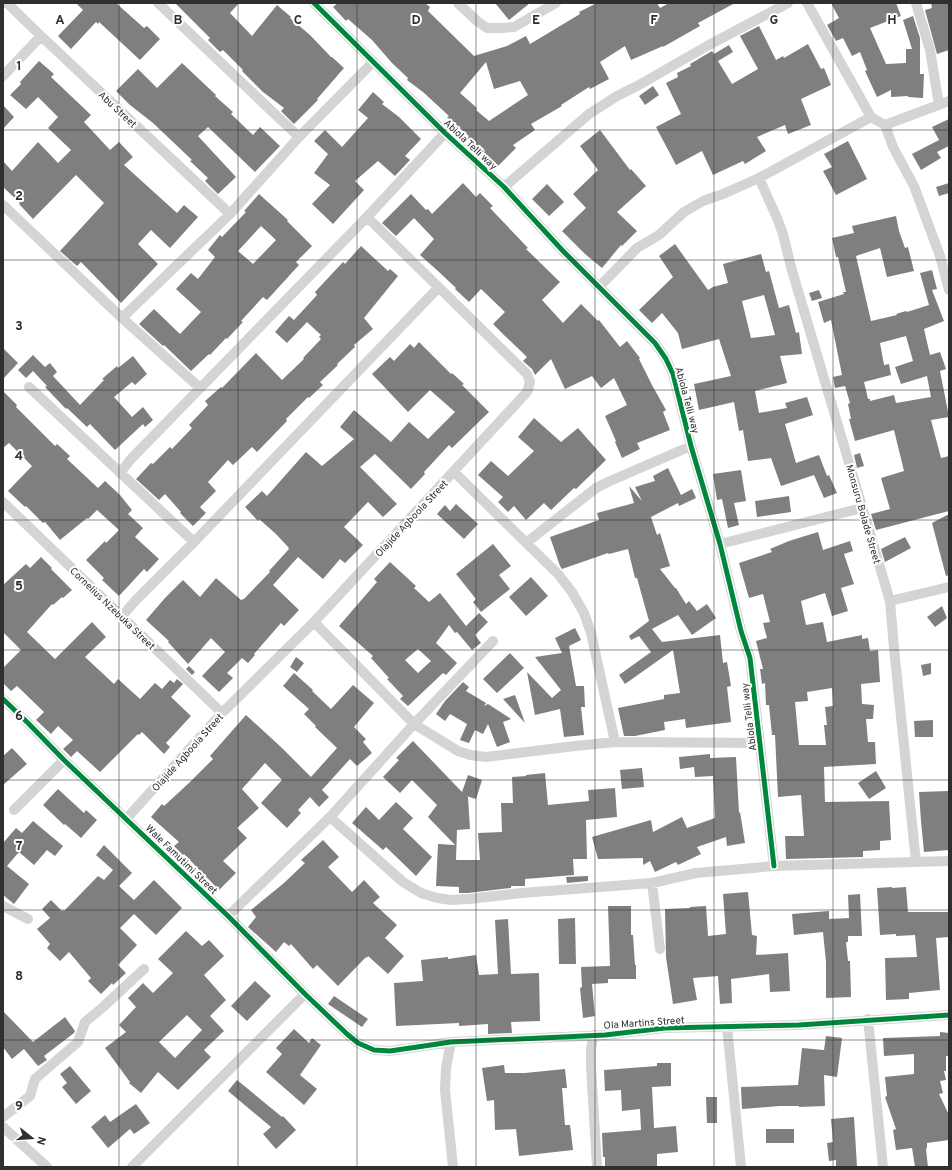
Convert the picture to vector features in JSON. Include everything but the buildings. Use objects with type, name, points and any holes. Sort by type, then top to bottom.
[{"type":"street","name":"Abu Street","points":[[7,3],[230,214]]},
{"type":"street","points":[[158,3],[299,137]]},
{"type":"street","name":"Abiola Telli way","points":[[314,3],[445,133],[504,187],[563,251],[655,343],[666,359],[673,374],[691,446],[720,544],[741,630],[750,658],[774,866]]},
{"type":"street","points":[[458,3],[477,22],[487,28],[502,28],[514,27],[556,3]]},
{"type":"street","points":[[504,187],[589,114],[617,96],[788,3]]},
{"type":"street","points":[[807,3],[871,117],[885,125],[893,147],[914,186],[940,256],[949,290]]},
{"type":"street","points":[[916,3],[930,50],[939,105]]},
{"type":"street","points":[[3,76],[41,36]]},
{"type":"street","points":[[122,318],[230,214],[299,137],[372,62]]},
{"type":"street","points":[[885,125],[949,100]]},
{"type":"street","points":[[599,287],[637,248],[659,235],[684,212],[703,201],[724,194],[759,178],[871,117]]},
{"type":"street","points":[[120,473],[131,459],[368,217],[445,133]]},
{"type":"street","name":"Monsuru Bolade Street","points":[[759,178],[783,234],[791,267],[890,601],[916,862]]},
{"type":"street","points":[[3,205],[122,318],[200,388]]},
{"type":"street","name":"Olajide Agboola Street","points":[[127,818],[222,713],[314,622],[527,392],[530,382],[527,374],[438,288],[368,217]]},
{"type":"street","points":[[122,616],[438,288]]},
{"type":"street","points":[[28,387],[194,542]]},
{"type":"street","points":[[526,543],[596,488],[691,446]]},
{"type":"street","points":[[454,472],[558,574],[572,592],[584,613],[591,633],[615,742]]},
{"type":"street","name":"Cornelius Nzebuka Street","points":[[3,502],[222,713]]},
{"type":"street","points":[[720,544],[862,508]]},
{"type":"street","points":[[890,601],[949,587]]},
{"type":"street","points":[[314,622],[414,724],[458,751],[470,755],[486,757],[615,742],[760,743]]},
{"type":"street","points":[[228,916],[330,817],[414,724],[493,641]]},
{"type":"street","name":"Wale Famutimi Street","points":[[3,699],[64,760],[127,818],[228,916],[347,1034]]},
{"type":"street","points":[[14,810],[64,760]]},
{"type":"street","points":[[330,817],[403,882],[421,893],[437,898],[452,900],[652,883],[696,873],[774,866],[949,861]]},
{"type":"street","points":[[652,883],[660,949]]},
{"type":"street","points":[[3,906],[28,919]]},
{"type":"street","points":[[3,1117],[30,1096],[35,1080],[78,1042],[85,1022],[144,970]]},
{"type":"street","points":[[132,1167],[305,994]]},
{"type":"street","name":"Ola Martins Street","points":[[347,1034],[358,1043],[374,1050],[390,1051],[451,1042],[605,1035],[665,1028],[799,1025],[949,1014]]},
{"type":"street","points":[[868,1019],[883,1167]]},
{"type":"street","points":[[726,1027],[741,1167]]},
{"type":"street","points":[[594,1035],[591,1048],[591,1066],[597,1167]]},
{"type":"street","points":[[451,1042],[446,1068],[445,1090],[453,1167]]},
{"type":"street","points":[[3,1127],[47,1167]]},
{"type":"cycle path","points":[[314,3],[445,133],[504,187],[563,251],[655,343],[666,359],[673,374],[691,446],[720,544],[741,631],[750,658],[774,866]]},
{"type":"cycle path","points":[[3,699],[64,760],[228,916],[347,1034],[358,1043],[374,1050],[390,1051],[451,1042],[605,1035],[665,1028],[799,1025],[949,1015]]}]
